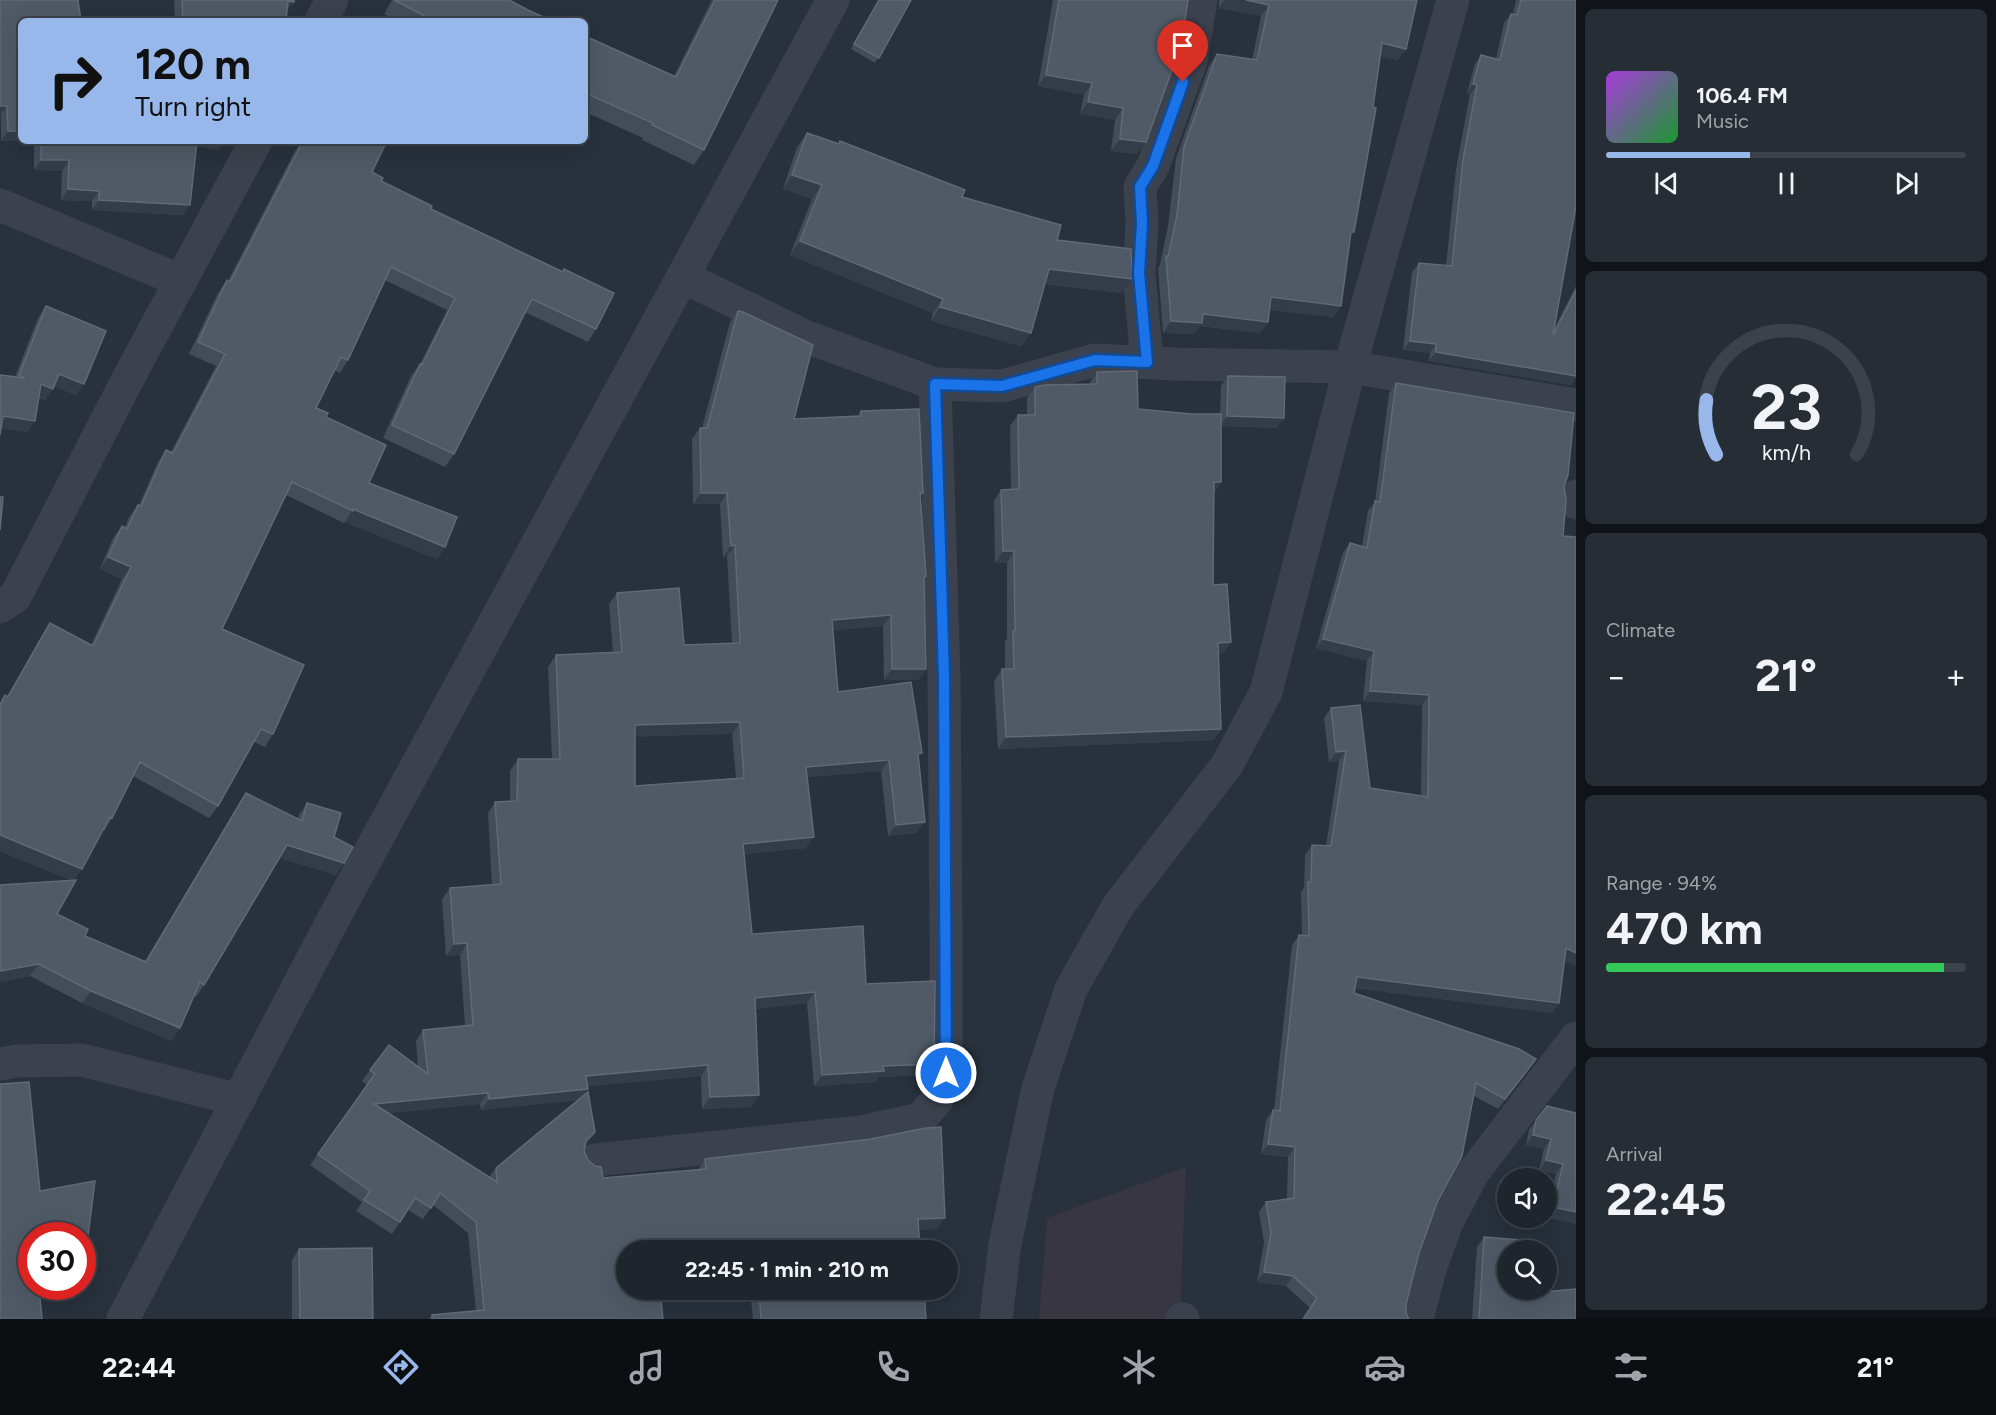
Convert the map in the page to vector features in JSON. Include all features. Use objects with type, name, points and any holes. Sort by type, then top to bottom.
[{"type":"street","points":[[323,18],[332,0]]},
{"type":"street","points":[[123,1319],[352,885],[833,0]]},
{"type":"street","points":[[1147,362],[1139,273],[1142,223],[1140,187],[1153,166],[1191,61],[1201,0]]},
{"type":"street","points":[[996,1319],[1005,1244],[1038,1088],[1071,989],[1118,906],[1227,765],[1266,692],[1350,367],[1453,0]]},
{"type":"street","points":[[0,607],[15,597],[254,144]]},
{"type":"street","points":[[0,205],[181,281]]},
{"type":"street","points":[[683,277],[807,337],[935,384],[1002,386],[1095,360],[1175,364],[1350,367],[1576,405]]},
{"type":"street","points":[[595,1160],[861,1132],[921,1119],[938,1098],[946,1073],[946,949],[944,677],[935,384]]},
{"type":"street","points":[[1576,496],[1576,503]]},
{"type":"street","points":[[1417,1319],[1430,1269],[1447,1222],[1473,1173],[1576,1038]]},
{"type":"street","points":[[0,1064],[16,1061],[82,1059],[239,1100]]},
{"type":"shaded area","points":[[1186,1167],[1180,1319],[1039,1319],[1047,1218]]},
{"type":"building","points":[[0,0],[78,0],[81,18],[18,18],[18,131],[8,131],[7,106],[0,106]]},
{"type":"building","points":[[182,0],[294,0],[294,2],[288,1],[286,18],[183,18]]},
{"type":"building","points":[[394,0],[509,0],[545,18],[428,18]]},
{"type":"building","points":[[715,0],[778,0],[704,150],[652,125],[653,123],[588,94],[588,37],[676,77]]},
{"type":"building","points":[[879,0],[911,0],[879,58],[854,44]]},
{"type":"building","points":[[1059,0],[1188,0],[1181,45],[1146,142],[1120,139],[1123,108],[1088,102],[1092,83],[1046,75]]},
{"type":"building","points":[[1246,0],[1417,0],[1406,49],[1382,43],[1373,107],[1376,108],[1354,232],[1351,232],[1341,306],[1271,297],[1268,322],[1203,314],[1202,323],[1171,321],[1166,256],[1168,257],[1177,215],[1184,147],[1217,54],[1257,60],[1269,5]]},
{"type":"building","points":[[1521,0],[1576,0],[1576,206],[1553,335],[1576,290],[1576,376],[1436,352],[1436,344],[1410,341],[1419,263],[1452,266],[1463,160],[1477,85],[1473,84],[1481,55],[1500,60],[1511,14],[1517,15]]},
{"type":"building","points":[[807,133],[839,144],[840,141],[965,190],[962,197],[1061,225],[1057,240],[1131,249],[1132,279],[1049,269],[1031,333],[940,307],[943,299],[800,241],[822,185],[792,175]]},
{"type":"building","points":[[41,144],[197,144],[190,205],[99,200],[99,191],[68,189],[69,160],[41,160]]},
{"type":"building","points":[[301,144],[386,144],[372,172],[383,178],[381,181],[432,206],[431,209],[563,272],[564,269],[614,293],[596,329],[532,299],[454,454],[392,425],[420,364],[422,365],[455,298],[391,267],[348,360],[341,357],[316,408],[328,413],[326,417],[386,445],[369,483],[457,517],[445,547],[353,509],[353,511],[292,482],[222,629],[304,665],[273,734],[261,729],[218,806],[140,762],[112,818],[110,817],[82,869],[0,835],[0,705],[5,695],[8,697],[50,623],[93,646],[131,567],[108,557],[122,526],[127,529],[138,505],[141,506],[166,450],[173,453],[225,354],[198,342],[227,280],[230,282]]},
{"type":"building","points":[[46,306],[106,331],[84,384],[59,374],[53,389],[41,384],[35,421],[3,416],[0,435],[0,375],[25,378],[19,375]]},
{"type":"building","points":[[738,311],[813,345],[794,419],[861,416],[861,411],[919,409],[923,493],[920,493],[926,576],[924,577],[926,669],[892,669],[891,615],[832,620],[838,692],[911,682],[922,753],[918,754],[925,822],[896,825],[889,760],[806,767],[814,837],[743,844],[752,934],[863,926],[866,984],[935,981],[934,1064],[883,1066],[884,1071],[822,1075],[815,992],[755,998],[759,1095],[710,1097],[708,1065],[586,1076],[588,1089],[489,1099],[488,1093],[374,1104],[497,1182],[496,1168],[588,1092],[595,1132],[586,1141],[584,1151],[588,1160],[595,1166],[601,1167],[603,1178],[706,1169],[705,1159],[871,1139],[941,1127],[945,1218],[918,1219],[919,1240],[616,1240],[616,1300],[661,1300],[663,1319],[432,1319],[432,1315],[484,1310],[476,1222],[440,1193],[431,1208],[415,1198],[400,1222],[364,1200],[370,1191],[318,1154],[375,1074],[370,1070],[389,1045],[428,1074],[423,1030],[473,1025],[467,943],[454,944],[450,888],[501,884],[495,802],[517,801],[518,759],[560,759],[556,655],[622,652],[617,593],[679,588],[684,645],[740,643],[735,545],[731,546],[727,493],[701,493],[700,428],[707,428]],"holes":[[[740,722],[744,778],[635,786],[635,725]]]},
{"type":"building","points":[[1137,371],[1138,409],[1191,414],[1221,414],[1221,482],[1214,482],[1213,585],[1227,584],[1231,642],[1218,643],[1221,729],[1006,737],[1002,669],[1014,669],[1014,551],[1003,551],[1001,490],[1019,489],[1018,415],[1035,415],[1035,387],[1097,384],[1097,372]]},
{"type":"building","points":[[1228,376],[1285,377],[1284,418],[1227,416]]},
{"type":"building","points":[[1396,383],[1574,413],[1568,475],[1564,486],[1566,500],[1563,536],[1576,537],[1576,953],[1566,948],[1559,1003],[1357,977],[1354,993],[1519,1049],[1536,1059],[1505,1099],[1476,1083],[1462,1156],[1437,1203],[1419,1253],[1406,1304],[1409,1319],[1303,1319],[1317,1298],[1293,1276],[1264,1272],[1271,1233],[1266,1202],[1294,1198],[1295,1147],[1268,1144],[1273,1110],[1280,1111],[1299,935],[1309,936],[1308,882],[1311,882],[1312,845],[1331,846],[1346,751],[1336,752],[1331,708],[1360,705],[1370,788],[1428,797],[1429,695],[1370,691],[1374,651],[1323,639],[1350,543],[1367,548],[1375,501],[1380,502]]},
{"type":"building","points":[[0,497],[3,497],[0,530]]},
{"type":"building","points":[[246,793],[302,821],[307,803],[341,813],[334,837],[353,847],[344,863],[287,845],[204,985],[200,982],[180,1028],[91,991],[39,964],[0,971],[0,885],[76,880],[57,914],[88,929],[85,936],[146,962]]},
{"type":"building","points":[[29,1082],[40,1191],[95,1181],[90,1222],[18,1222],[18,1300],[40,1300],[42,1319],[0,1319],[0,1084]]},
{"type":"building","points":[[1547,1106],[1576,1113],[1576,1212],[1557,1208],[1557,1190],[1563,1164],[1546,1160],[1551,1139],[1533,1135],[1536,1120]]},
{"type":"building","points":[[1484,1237],[1521,1240],[1497,1240],[1497,1300],[1557,1300],[1557,1291],[1576,1289],[1576,1319],[1479,1319]]},
{"type":"building","points":[[372,1248],[373,1319],[300,1319],[299,1249]]},
{"type":"building","points":[[760,1300],[925,1300],[926,1319],[761,1319]]},
{"type":"route","points":[[946,1073],[944,677],[935,384],[1002,386],[1095,360],[1147,362],[1139,273],[1142,223],[1140,187],[1153,166],[1183,82]]}]
